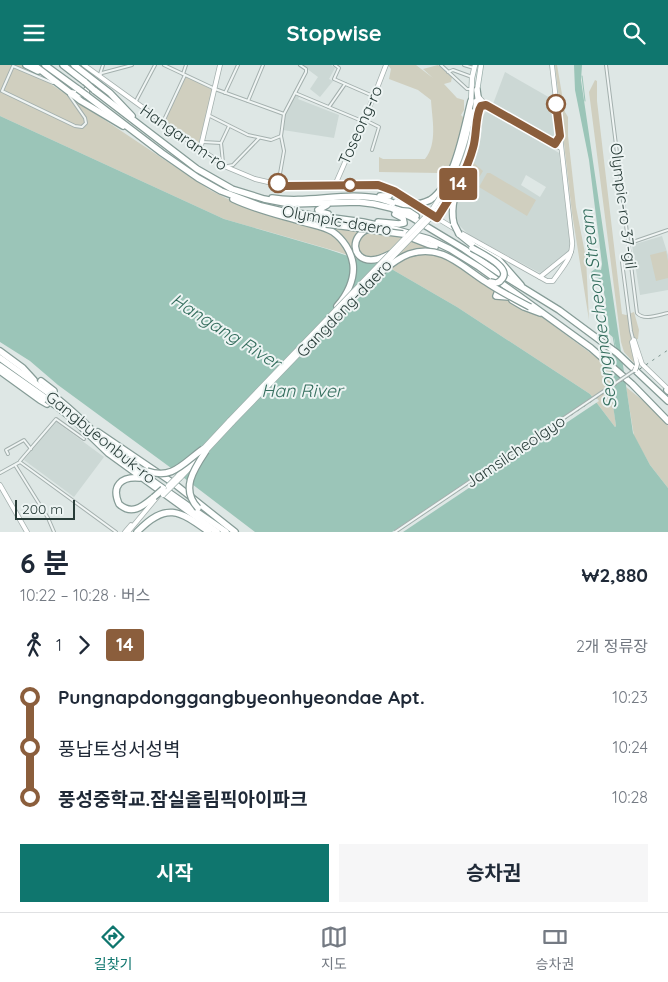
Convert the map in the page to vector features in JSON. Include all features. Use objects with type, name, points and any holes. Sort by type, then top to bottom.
[{"type":"highway","points":[[26,65],[48,77]]},
{"type":"highway","points":[[34,65],[100,114],[133,132]]},
{"type":"highway","name":"Olympic-daero","points":[[45,65],[133,132],[198,178],[221,191],[261,206],[282,211],[390,227],[429,239],[541,310],[592,348],[632,383],[668,421]]},
{"type":"highway","name":"Olympic-daero","points":[[62,65],[197,169],[232,189],[252,197],[282,203],[330,201],[374,204],[396,209],[473,254],[596,337],[634,368],[668,401]]},
{"type":"highway","points":[[74,65],[84,68],[128,110],[135,120]]},
{"type":"highway","points":[[70,92],[80,94],[88,90],[90,81],[84,68]]},
{"type":"highway","points":[[472,248],[461,238],[454,224],[453,203],[474,147],[478,112],[475,91]]},
{"type":"highway","points":[[330,201],[365,197],[404,205],[415,205],[438,195],[454,163],[472,101]]},
{"type":"highway","points":[[344,220],[318,211],[319,208],[330,201],[353,195],[385,197],[392,190]]},
{"type":"highway","points":[[221,191],[251,207],[293,218],[323,225],[403,235],[435,247],[455,256],[485,274],[497,287],[524,307],[546,315]]},
{"type":"highway","points":[[384,200],[400,206],[472,248],[502,267],[504,275],[501,281],[490,282],[443,251]]},
{"type":"highway","points":[[363,222],[404,223],[404,219],[400,215],[374,204]]},
{"type":"highway","points":[[323,225],[342,241],[350,253],[353,267],[352,279],[346,294],[325,321]]},
{"type":"highway","points":[[390,227],[372,228],[361,232],[356,237],[355,244],[361,257],[370,260],[377,260],[390,254]]},
{"type":"highway","points":[[459,234],[474,246],[502,262],[524,288]]},
{"type":"highway","points":[[371,280],[395,261],[414,253],[434,251],[455,256],[487,283],[530,307],[541,310]]},
{"type":"highway","points":[[0,353],[18,366]]},
{"type":"highway","points":[[0,353],[23,368],[40,384],[54,391],[54,393],[48,403],[40,400],[1,368]]},
{"type":"highway","name":"Gangbyeonbuk-ro","points":[[0,359],[40,384],[48,396]]},
{"type":"highway","name":"Gangbyeonbuk-ro","points":[[1,368],[80,417],[106,445],[123,459],[226,532]]},
{"type":"highway","name":"Gangbyeonbuk-ro","points":[[57,403],[108,453],[217,532]]},
{"type":"highway","points":[[658,411],[668,428]]},
{"type":"highway","points":[[80,417],[147,471],[162,474],[173,472],[204,450]]},
{"type":"highway","points":[[109,440],[176,485],[234,532]]},
{"type":"highway","points":[[204,450],[189,483],[191,496],[198,508],[234,532]]},
{"type":"highway","points":[[142,479],[127,479],[118,485],[116,493],[119,504],[128,510],[138,509],[163,492]]},
{"type":"highway","points":[[181,506],[200,525]]},
{"type":"highway","points":[[137,532],[154,517],[170,512],[178,512],[210,532]]},
{"type":"main road","name":"Gangdong-daero","points":[[449,188],[466,140],[472,101],[481,65]]},
{"type":"main road","name":"Gangdong-daero","points":[[163,492],[371,280],[421,224],[449,188],[464,165],[472,140],[475,91],[472,78],[475,67]]},
{"type":"main road","name":"Gangdong-daero","points":[[163,492],[325,321],[421,224]]},
{"type":"street","points":[[99,76],[103,65]]},
{"type":"street","points":[[99,76],[102,73],[132,65]]},
{"type":"street","points":[[135,103],[154,65]]},
{"type":"street","points":[[164,65],[215,89],[284,114]]},
{"type":"street","points":[[163,122],[184,74],[186,65]]},
{"type":"street","points":[[200,149],[220,65]]},
{"type":"street","points":[[225,93],[238,65]]},
{"type":"street","points":[[248,101],[263,65]]},
{"type":"street","points":[[278,185],[284,151],[281,137],[284,114],[306,72],[306,69],[300,65]]},
{"type":"street","points":[[335,65],[339,68],[334,79],[374,96]]},
{"type":"street","name":"Toseong-ro","points":[[335,185],[374,96],[385,65]]},
{"type":"street","points":[[441,65],[467,89],[475,91],[486,105],[561,148]]},
{"type":"street","name":"Gangdong-daero","points":[[464,65],[475,67]]},
{"type":"street","points":[[552,65],[573,250],[553,281],[547,281],[540,277],[573,250]]},
{"type":"street","name":"Olympic-ro 37-gil","points":[[606,65],[638,315],[644,318],[668,313]]},
{"type":"street","points":[[12,66],[62,87],[85,118],[86,123],[82,127],[75,126],[2,91],[12,66]]},
{"type":"street","name":"Hangaram-ro","points":[[84,68],[99,76],[224,167],[255,179],[278,185],[378,185],[392,190],[540,277]]},
{"type":"street","points":[[448,71],[453,70],[472,78]]},
{"type":"street","points":[[329,107],[345,83]]},
{"type":"street","points":[[295,93],[363,121],[378,125],[372,150]]},
{"type":"street","points":[[478,112],[481,106],[486,105]]},
{"type":"street","points":[[208,115],[248,135],[271,140],[281,137]]},
{"type":"street","points":[[229,126],[221,143],[224,167],[233,165],[259,138]]},
{"type":"street","points":[[555,144],[560,136]]},
{"type":"street","points":[[202,141],[221,143]]},
{"type":"street","points":[[437,218],[461,178]]},
{"type":"street","points":[[438,195],[439,202],[443,206]]},
{"type":"street","points":[[629,243],[668,231]]},
{"type":"street","points":[[622,262],[631,331],[636,341],[642,364],[668,390]]},
{"type":"street","points":[[634,340],[632,342],[637,364],[634,368]]},
{"type":"street","name":"Jamsilcheolgyo","points":[[395,532],[634,368]]},
{"type":"street","points":[[0,473],[20,462],[56,419],[84,439]]},
{"type":"street","points":[[8,454],[6,450],[24,439],[31,449]]},
{"type":"street","points":[[11,447],[14,451]]},
{"type":"street","points":[[20,462],[116,532]]},
{"type":"street","points":[[15,465],[48,518],[54,532]]},
{"type":"street","points":[[0,486],[27,532]]},
{"type":"street","points":[[128,532],[163,492]]},
{"type":"street","points":[[128,532],[154,497]]},
{"type":"shaded area","points":[[0,65],[22,65],[210,190],[244,206],[306,222],[399,236],[435,248],[503,289],[612,369],[610,381],[616,426],[590,394],[457,307],[388,267],[224,219],[0,116]]},
{"type":"shaded area","points":[[302,65],[331,65],[335,68],[329,79],[333,81],[320,97],[310,89],[318,77]]},
{"type":"shaded area","points":[[388,65],[416,65],[433,78],[423,69],[438,65],[452,77],[451,82],[444,84],[457,98],[464,100],[464,110],[461,115],[465,119],[460,143],[448,169],[443,165],[439,173],[379,172],[379,157],[383,159],[425,159],[432,146],[433,138],[431,100],[418,90],[389,79],[391,69]]},
{"type":"shaded area","points":[[555,65],[557,65],[565,112],[568,117],[568,136],[576,207],[586,258],[589,320],[572,213]]},
{"type":"shaded area","points":[[505,72],[552,99],[557,136],[555,140],[493,104]]},
{"type":"shaded area","points":[[185,76],[213,90],[198,146],[164,121]]},
{"type":"shaded area","points":[[595,80],[597,81],[597,101],[622,314],[626,315],[634,312],[639,330],[638,339],[631,340],[635,364],[624,352],[621,342],[589,92]]},
{"type":"shaded area","points":[[296,94],[300,95],[298,99],[339,115],[334,138],[283,130],[285,114]]},
{"type":"shaded area","points":[[486,112],[493,113],[559,153],[571,249],[540,273],[469,235],[459,225],[456,201],[481,136],[483,115]],"holes":[[[526,175],[546,187],[540,197],[521,185]]]},
{"type":"shaded area","points":[[474,163],[483,171],[475,184],[471,182],[461,195],[459,194],[471,164]]},
{"type":"shaded area","points":[[487,173],[536,200],[527,216],[479,187]]},
{"type":"shaded area","points":[[662,236],[668,255],[668,290],[640,295],[632,245]]},
{"type":"shaded area","points":[[666,251],[668,278],[656,281],[650,255]]},
{"type":"shaded area","points":[[626,387],[646,403],[668,426],[668,488],[650,465],[634,436]]},
{"type":"shaded area","points":[[55,421],[104,457],[74,497],[24,460]]},
{"type":"water","name":"Han River","points":[[574,65],[582,65],[581,80],[633,433],[650,465],[668,488],[668,532],[255,532],[58,385],[30,361],[0,342],[0,116],[224,219],[388,267],[457,307],[590,394],[615,427],[610,384],[612,357],[616,349],[614,338],[609,334],[608,319],[601,308],[605,308],[606,305],[602,280],[592,276],[591,272],[595,269],[601,270],[602,264],[589,160],[575,90]]},
{"type":"pier","points":[[595,396],[599,401],[403,532],[392,532]]},
{"type":"waterway","name":"Seongnaecheon Stream","points":[[582,76],[585,101]]},
{"type":"waterway","name":"Seongnaecheon Stream","points":[[613,336],[615,347]]},
{"type":"railway","points":[[397,532],[668,350]]},
{"type":"bus line","name":"14","points":[[278,183],[278,185],[285,186],[378,185],[398,193],[437,218],[447,205],[466,168],[474,147],[478,112],[481,106],[486,105],[555,144],[560,136],[556,104]]},
{"type":"water label","name":"Hangang River","points":[[226,331]]}]
